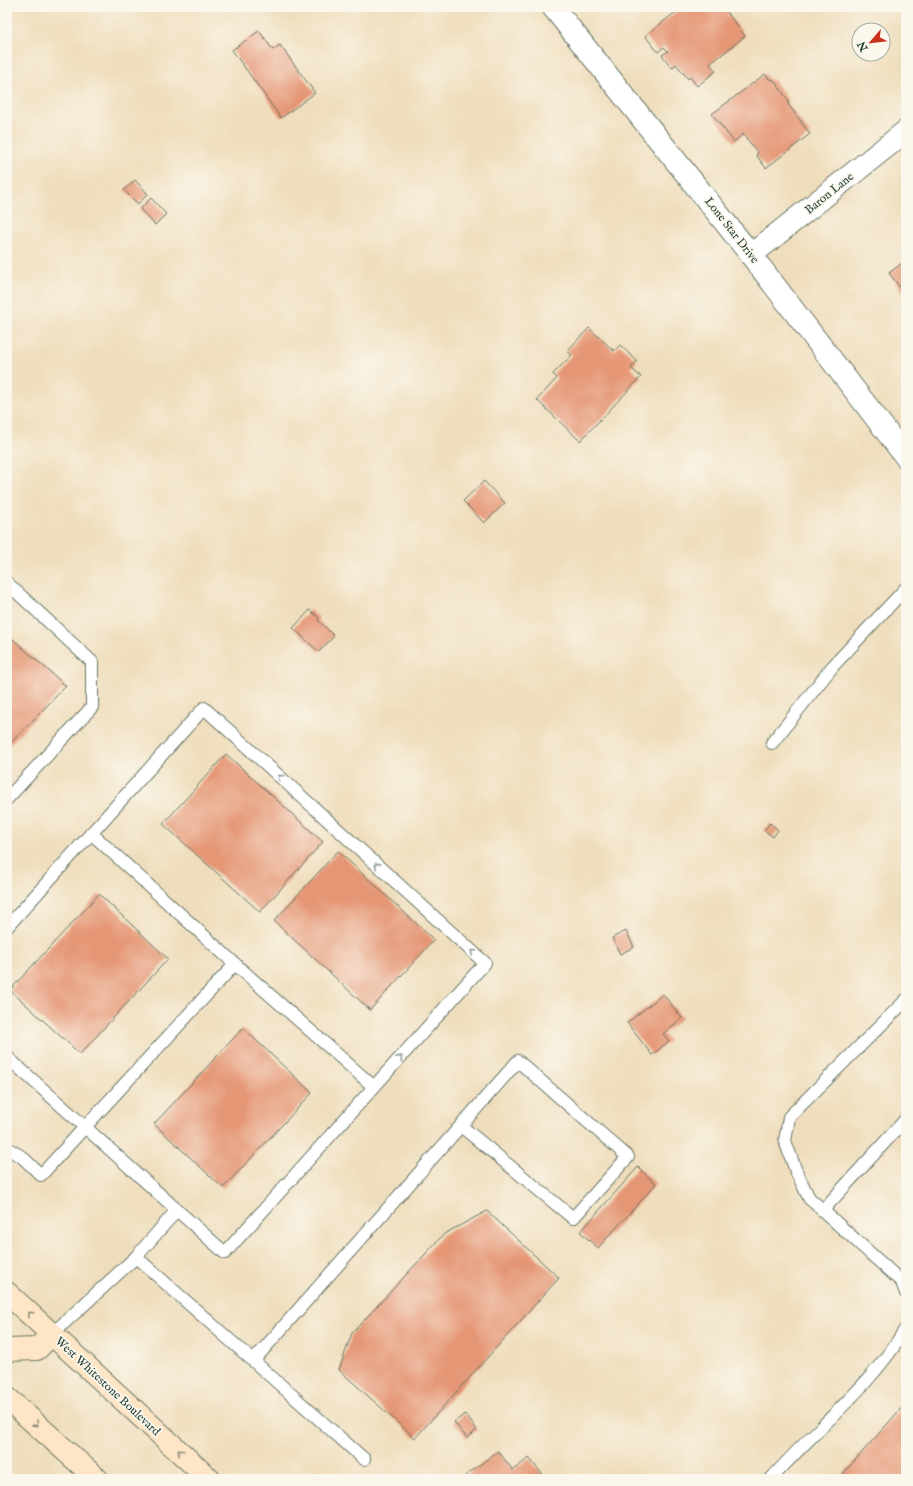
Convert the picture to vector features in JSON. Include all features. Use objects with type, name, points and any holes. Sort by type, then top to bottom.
[{"type":"main road","name":"West Whitestone Boulevard","points":[[7,1293],[208,1479]]},
{"type":"main road","points":[[7,1350],[37,1350],[52,1334]]},
{"type":"main road","points":[[7,1398],[96,1479]]},
{"type":"street","name":"Lone Star Drive","points":[[553,7],[751,255],[906,457]]},
{"type":"street","name":"Baron Lane","points":[[751,255],[906,131]]},
{"type":"lane","points":[[7,583],[92,662],[92,707],[7,799]]},
{"type":"lane","points":[[772,742],[833,666],[906,588]]},
{"type":"lane","points":[[7,927],[204,708],[485,963],[225,1253],[7,1057]]},
{"type":"lane","points":[[91,833],[235,964],[374,1087]]},
{"type":"lane","points":[[7,1148],[22,1157],[41,1175],[235,964]]},
{"type":"lane","points":[[906,1000],[789,1117],[785,1142],[796,1171],[809,1198],[902,1282],[906,1293]]},
{"type":"lane","points":[[254,1360],[518,1061],[628,1157],[573,1218],[461,1126]]},
{"type":"lane","points":[[823,1210],[906,1119]]},
{"type":"lane","points":[[52,1334],[136,1257],[177,1210]]},
{"type":"lane","points":[[136,1257],[364,1459]]},
{"type":"lane","points":[[771,1479],[868,1380],[899,1340],[906,1328]]},
{"type":"building","points":[[682,7],[723,7],[745,36],[710,64],[716,71],[697,86],[690,77],[688,79],[676,64],[672,68],[662,55],[668,51],[664,47],[658,52],[645,36]]},
{"type":"building","points":[[259,31],[273,50],[280,45],[315,93],[281,118],[232,50]]},
{"type":"building","points":[[765,74],[769,79],[774,80],[788,100],[788,104],[810,134],[766,168],[756,155],[758,153],[743,134],[734,142],[712,114]]},
{"type":"building","points":[[135,180],[148,194],[138,204],[124,190]]},
{"type":"building","points":[[151,198],[166,214],[155,225],[140,209]]},
{"type":"building","points":[[906,260],[906,295],[889,273]]},
{"type":"building","points":[[589,328],[614,351],[620,345],[637,361],[631,368],[641,377],[580,441],[537,400],[557,378],[553,374],[572,355],[567,351]]},
{"type":"building","points":[[484,481],[505,503],[484,523],[463,501]]},
{"type":"building","points":[[310,610],[334,636],[319,652],[293,628]]},
{"type":"building","points":[[7,634],[66,686],[7,747]]},
{"type":"building","points":[[226,754],[323,842],[260,912],[163,824]]},
{"type":"building","points":[[770,823],[778,830],[773,837],[764,830]]},
{"type":"building","points":[[338,851],[434,940],[370,1010],[274,921]]},
{"type":"building","points":[[99,894],[168,959],[80,1054],[10,990]]},
{"type":"building","points":[[626,931],[634,947],[620,954],[612,938]]},
{"type":"building","points":[[663,994],[682,1018],[663,1034],[669,1041],[652,1055],[627,1023]]},
{"type":"building","points":[[243,1028],[312,1093],[223,1188],[154,1124]]},
{"type":"building","points":[[638,1167],[656,1184],[598,1248],[580,1232]]},
{"type":"building","points":[[487,1211],[559,1278],[415,1438],[339,1370],[352,1333],[444,1234]]},
{"type":"building","points":[[906,1403],[906,1479],[845,1479],[841,1476]]},
{"type":"building","points":[[465,1414],[477,1430],[467,1438],[454,1422]]},
{"type":"building","points":[[498,1451],[513,1470],[529,1458],[546,1479],[461,1479]]}]
